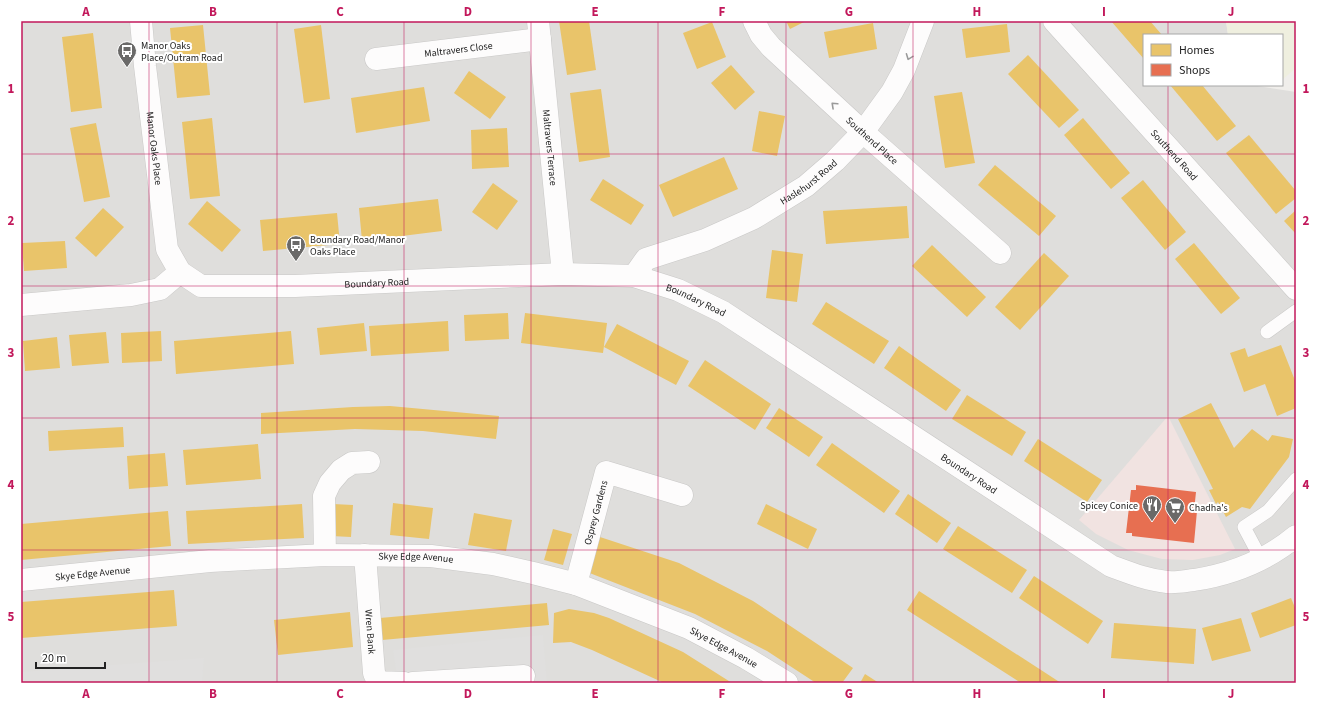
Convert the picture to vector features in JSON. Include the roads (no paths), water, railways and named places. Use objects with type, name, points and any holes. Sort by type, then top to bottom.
[{"type":"street","name":"Manor Oaks Place","points":[[141,21],[167,249],[180,272]]},
{"type":"street","name":"Southend Place","points":[[754,21],[761,35],[771,47],[863,132],[1000,253]]},
{"type":"street","name":"Haslehurst Road","points":[[634,276],[646,259],[705,240],[754,218],[806,186],[829,167],[863,132],[892,92],[904,70],[923,21]]},
{"type":"street","name":"Southend Road","points":[[1054,21],[1296,289]]},
{"type":"street","name":"Maltravers Close","points":[[376,59],[539,30]]},
{"type":"street","name":"Maltravers Terrace","points":[[539,30],[563,274]]},
{"type":"street","name":"Boundary Road","points":[[180,272],[201,286],[295,286],[563,274],[634,276],[678,290],[723,312],[1111,566],[1144,578],[1168,582],[1179,582],[1217,576],[1237,570],[1261,559],[1283,547],[1296,536]]},
{"type":"street","points":[[21,305],[130,295],[160,289],[180,272]]},
{"type":"street","points":[[325,555],[324,496],[330,483],[341,470],[352,463],[369,462]]},
{"type":"street","name":"Osprey Gardens","points":[[576,584],[606,472],[682,495]]},
{"type":"street","name":"Skye Edge Avenue","points":[[21,580],[210,561],[325,555],[431,556],[493,564],[576,584],[689,628],[746,658],[787,683]]},
{"type":"street","name":"Wren Bank","points":[[365,555],[374,673],[378,683],[404,683]]},
{"type":"street","points":[[413,683],[524,676]]},
{"type":"lane","points":[[1267,332],[1296,311]]},
{"type":"lane","points":[[1261,559],[1244,527],[1268,511],[1296,479]]},
{"type":"place","name":"Manor Oaks Place/Outram Road","points":[[127,68]]},
{"type":"place","name":"Boundary Road/Manor Oaks Place","points":[[296,262]]},
{"type":"place","name":"Spicey Conice","points":[[1152,522]]},
{"type":"place","name":"Chadha's","points":[[1175,524]]}]
